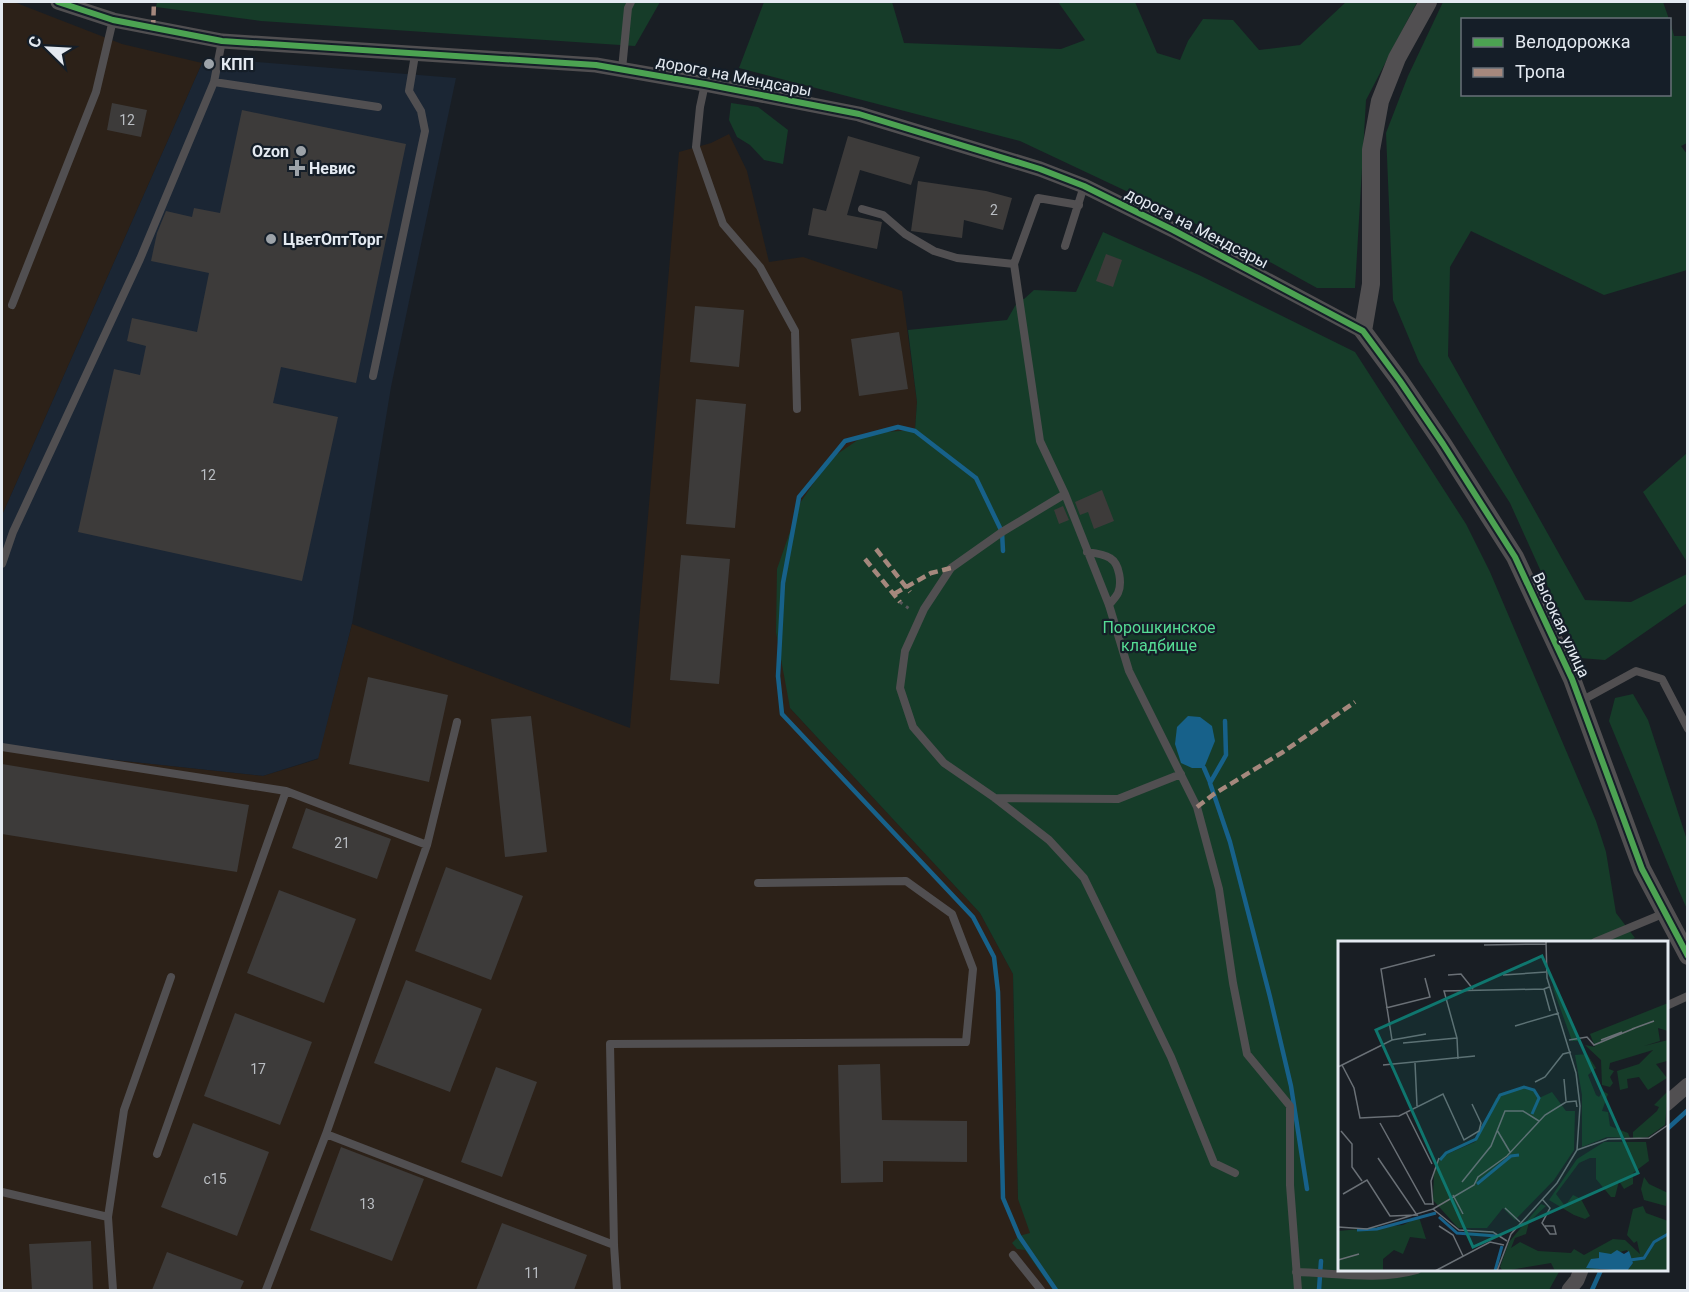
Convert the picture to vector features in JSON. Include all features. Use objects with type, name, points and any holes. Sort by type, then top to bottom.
[{"type":"street","name":"дорога на Мендсары","points":[[58,2],[113,20],[222,41],[568,63],[622,69],[859,114],[1040,169],[1084,186],[1173,230],[1363,331]]},
{"type":"street","points":[[1363,331],[1371,284],[1371,150],[1380,101],[1397,58],[1428,2]]},
{"type":"street","name":"Высокая улица","points":[[1363,331],[1443,444],[1515,557],[1572,679],[1641,868],[1688,956]]},
{"type":"street","points":[[1668,1102],[1688,1085]]},
{"type":"street","points":[[1569,1290],[1580,1271]]},
{"type":"lane","points":[[622,69],[628,8],[631,2]]},
{"type":"lane","points":[[12,305],[96,92],[113,20]]},
{"type":"lane","points":[[2,564],[5,545],[140,259],[214,82],[222,41]]},
{"type":"lane","points":[[373,376],[425,131],[421,111],[409,91],[415,54]]},
{"type":"lane","points":[[214,82],[378,107]]},
{"type":"lane","points":[[705,84],[696,147],[723,224],[760,267],[795,331],[797,409]]},
{"type":"lane","points":[[1065,246],[1084,186]]},
{"type":"lane","points":[[1079,205],[1038,198],[1014,264],[1040,441],[1065,494],[1109,605],[1129,671],[1197,807],[1219,889],[1233,983],[1247,1054],[1290,1106],[1290,1185],[1298,1290]]},
{"type":"lane","points":[[862,209],[883,216],[905,234],[934,251],[957,258],[1014,264]]},
{"type":"lane","points":[[1065,494],[1002,532],[951,568],[924,609],[905,651],[900,688],[913,727],[944,763],[995,798],[1049,840],[1084,878],[1171,1057],[1214,1163],[1235,1173]]},
{"type":"lane","points":[[1087,552],[1104,555],[1113,560],[1117,566],[1120,576],[1119,592],[1109,605]]},
{"type":"lane","points":[[1581,702],[1636,671],[1662,679],[1688,729]]},
{"type":"lane","points":[[266,1290],[326,1134],[426,845],[457,722]]},
{"type":"lane","points":[[2,747],[286,791],[426,845]]},
{"type":"lane","points":[[995,798],[1118,799],[1181,774]]},
{"type":"lane","points":[[158,1154],[286,791]]},
{"type":"lane","points":[[617,1290],[610,1044],[966,1042],[973,969],[952,915],[906,881],[758,883]]},
{"type":"lane","points":[[1597,941],[1665,913]]},
{"type":"lane","points":[[113,1290],[108,1217],[124,1110],[171,977]]},
{"type":"lane","points":[[1668,1005],[1688,996]]},
{"type":"lane","points":[[326,1134],[614,1245]]},
{"type":"lane","points":[[2,1192],[108,1217]]},
{"type":"lane","points":[[1013,1255],[1041,1290]]},
{"type":"lane","points":[[1296,1272],[1362,1276],[1412,1271]]},
{"type":"shaded area","points":[[2,2],[14,2],[122,44],[202,63],[2,515]]},
{"type":"shaded area","points":[[206,58],[456,78],[391,387],[352,624],[319,758],[263,776],[2,748],[2,515]]},
{"type":"shaded area","points":[[729,134],[747,171],[769,262],[803,257],[902,291],[917,402],[915,431],[868,433],[790,708],[980,913],[1013,974],[1018,1198],[1068,1290],[2,1290],[2,748],[263,776],[318,759],[352,624],[630,728],[679,152],[711,143]]},
{"type":"green space","points":[[157,2],[660,2],[635,46],[261,21],[156,7]]},
{"type":"green space","points":[[764,2],[892,2],[904,43],[1061,49],[1085,40],[1058,2],[1135,2],[1157,53],[1180,60],[1188,41],[1203,19],[1233,20],[1259,50],[1300,45],[1346,2],[1417,2],[1366,100],[1355,288],[1317,288],[1230,240],[1020,141],[739,68]]},
{"type":"green space","points":[[1443,2],[1663,2],[1669,18],[1461,18],[1461,96],[1671,96],[1671,25],[1674,36],[1687,36],[1687,143],[1681,146],[1687,154],[1687,270],[1604,295],[1471,231],[1450,267],[1448,356],[1585,600],[1631,602],[1687,574],[1687,603],[1605,660],[1580,658],[1510,503],[1419,362],[1393,300],[1386,133],[1408,76]]},
{"type":"green space","points":[[731,103],[758,107],[788,130],[783,164],[764,160],[750,145],[737,137],[729,120]]},
{"type":"green space","name":"Порошкинское кладбище","points":[[1103,232],[1199,275],[1355,352],[1466,524],[1490,572],[1596,821],[1606,852],[1616,913],[1635,938],[1627,941],[1338,941],[1338,1271],[1559,1271],[1549,1290],[1053,1290],[1025,1250],[1017,1249],[1012,1243],[1019,1236],[1030,1233],[1018,1199],[1013,974],[980,913],[790,708],[776,632],[777,569],[800,503],[830,459],[868,433],[915,430],[917,402],[908,330],[1007,320],[1019,299],[1024,299],[1034,290],[1076,292]]},
{"type":"green space","points":[[1687,453],[1687,562],[1643,492]]},
{"type":"green space","points":[[1633,694],[1648,720],[1687,840],[1687,909],[1609,721],[1615,698]]},
{"type":"water","points":[[1188,716],[1200,717],[1212,726],[1215,741],[1204,768],[1192,768],[1181,763],[1175,744],[1177,727]]},
{"type":"building","points":[[112,103],[147,110],[141,137],[107,130]]},
{"type":"building","points":[[242,110],[406,144],[356,383],[281,367],[273,403],[338,417],[302,581],[78,532],[114,369],[140,375],[146,346],[127,341],[132,318],[197,332],[209,273],[151,261],[157,233],[166,211],[192,217],[194,208],[220,213]]},
{"type":"building","points":[[848,136],[920,157],[911,185],[860,170],[847,215],[882,222],[877,249],[808,235],[813,208],[826,211]]},
{"type":"building","points":[[918,181],[986,191],[1012,198],[1003,230],[964,220],[962,238],[911,231]]},
{"type":"building","points":[[1106,254],[1122,260],[1113,287],[1096,281]]},
{"type":"building","points":[[695,306],[744,310],[739,367],[690,362]]},
{"type":"building","points":[[899,332],[908,389],[859,396],[851,339]]},
{"type":"building","points":[[696,399],[746,404],[735,528],[686,524]]},
{"type":"building","points":[[1102,490],[1114,521],[1094,529],[1088,512],[1080,515],[1075,502]]},
{"type":"building","points":[[1063,506],[1069,520],[1059,524],[1054,510]]},
{"type":"building","points":[[681,555],[730,559],[719,684],[670,680]]},
{"type":"building","points":[[368,677],[448,695],[429,782],[349,764]]},
{"type":"building","points":[[531,716],[547,852],[505,857],[491,719]]},
{"type":"building","points":[[2,764],[249,805],[237,872],[2,834]]},
{"type":"building","points":[[306,808],[391,839],[377,879],[292,848]]},
{"type":"building","points":[[446,867],[523,896],[491,980],[415,951]]},
{"type":"building","points":[[279,890],[356,919],[324,1003],[247,973]]},
{"type":"building","points":[[406,980],[482,1009],[450,1092],[374,1063]]},
{"type":"building","points":[[235,1013],[312,1042],[280,1125],[204,1096]]},
{"type":"building","points":[[880,1064],[882,1120],[967,1121],[967,1162],[883,1161],[883,1182],[841,1183],[838,1065]]},
{"type":"building","points":[[496,1067],[537,1082],[502,1177],[461,1162]]},
{"type":"building","points":[[193,1123],[269,1152],[237,1236],[161,1207]]},
{"type":"building","points":[[341,1147],[424,1179],[392,1261],[310,1230]]},
{"type":"building","points":[[502,1223],[587,1255],[574,1290],[476,1290]]},
{"type":"building","points":[[91,1241],[93,1290],[32,1290],[29,1244]]},
{"type":"building","points":[[167,1252],[244,1281],[240,1290],[152,1290]]},
{"type":"waterway","points":[[1003,551],[1002,532],[976,478],[915,431],[898,427],[845,441],[799,497],[783,583],[778,676],[782,714],[973,917],[994,957],[998,992],[1003,1198],[1019,1236],[1056,1290]]},
{"type":"waterway","points":[[1225,721],[1226,755],[1210,783],[1230,842],[1270,997],[1291,1086],[1307,1189]]},
{"type":"waterway","points":[[1204,768],[1210,782]]},
{"type":"waterway","points":[[1668,1128],[1688,1110]]},
{"type":"waterway","points":[[1319,1290],[1321,1261]]},
{"type":"waterway","points":[[1592,1290],[1601,1271]]},
{"type":"marked path","points":[[153,29],[154,2]]},
{"type":"marked path","points":[[876,549],[910,592]]},
{"type":"marked path","points":[[865,559],[900,602]]},
{"type":"marked path","points":[[894,594],[931,573],[951,568]]},
{"type":"marked path","points":[[1197,807],[1355,702]]},
{"type":"cycle path","points":[[58,2],[113,20],[222,41],[596,65],[859,114],[1040,169],[1084,186],[1173,230],[1363,331],[1443,444],[1515,557],[1572,679],[1642,869],[1688,956]]},
{"type":"place","name":"КПП","points":[[209,64]]},
{"type":"place","name":"Ozon","points":[[301,151]]},
{"type":"place","name":"Невис","points":[[297,168]]},
{"type":"place","name":"ЦветОптТорг","points":[[271,239]]}]
